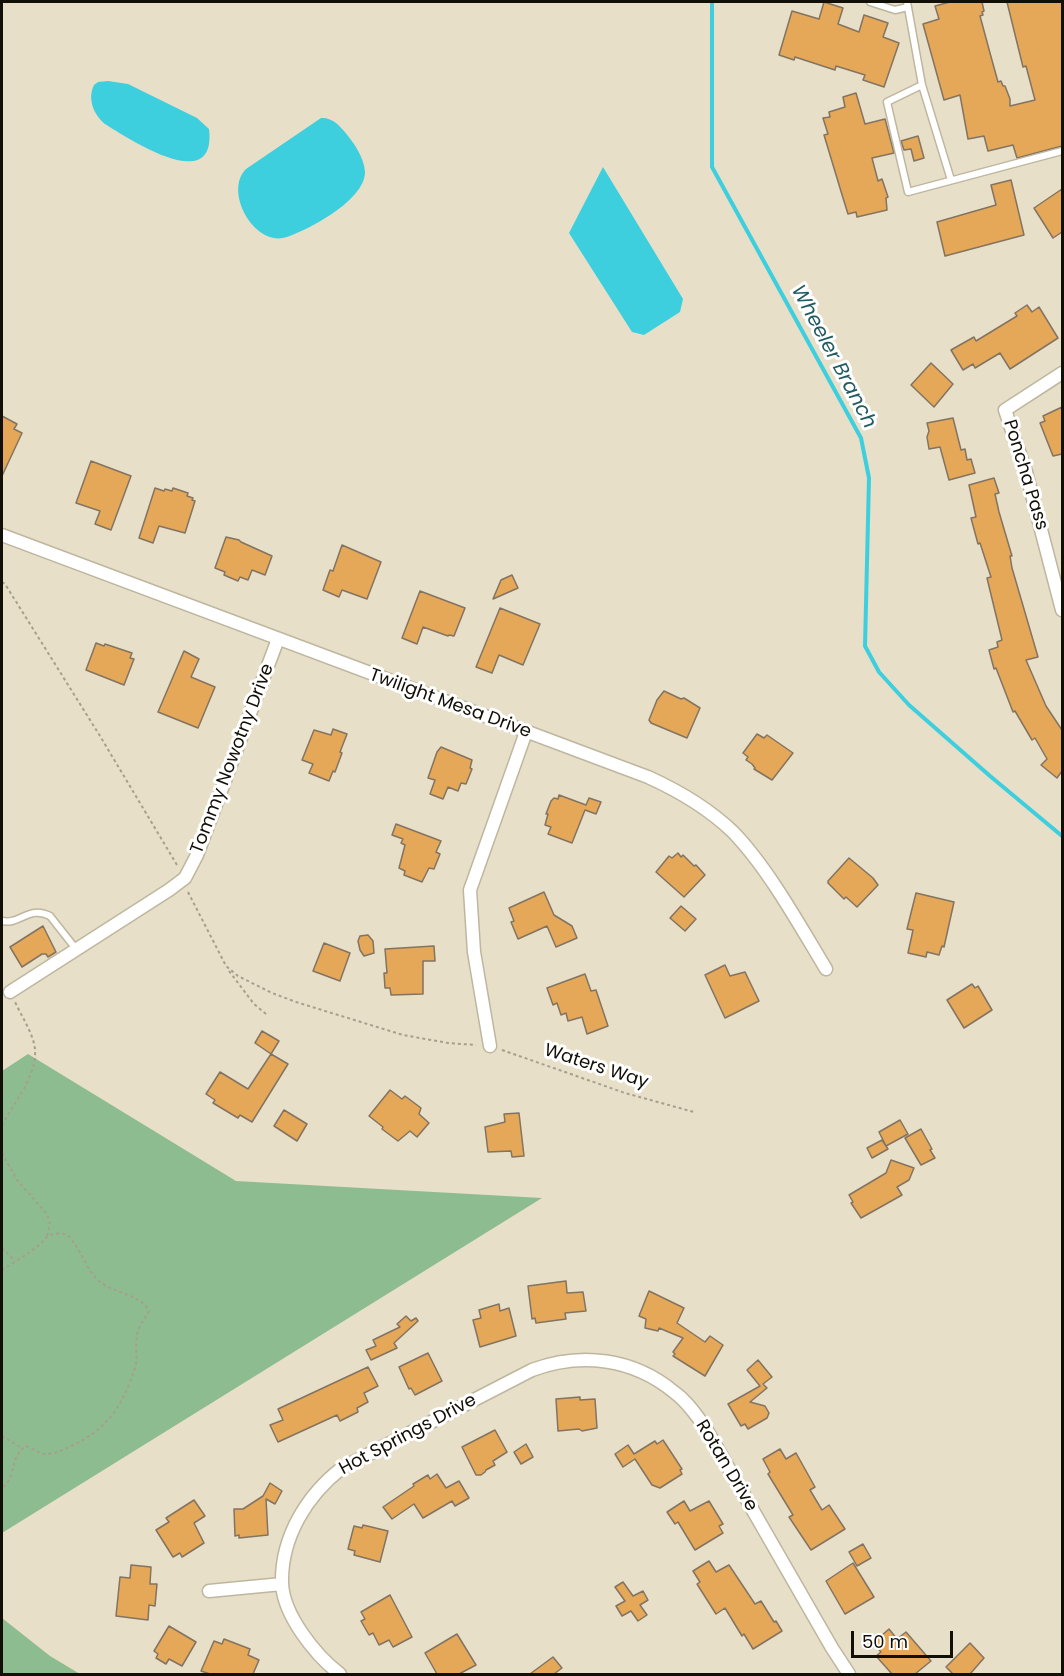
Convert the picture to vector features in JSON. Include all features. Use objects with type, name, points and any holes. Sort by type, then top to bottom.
[{"type":"street","name":"Poncha Pass","points":[[1062,373],[1005,410],[1026,471],[1062,610]]},
{"type":"street","name":"Twilight Mesa Drive","points":[[2,535],[663,784],[698,803],[717,818],[754,856],[826,969]]},
{"type":"street","name":"Tommy Nowotny Drive","points":[[184,878],[197,855],[278,639]]},
{"type":"street","points":[[490,1046],[474,952],[470,890],[526,732]]},
{"type":"street","points":[[10,992],[169,890],[184,878]]},
{"type":"street","name":"Rotan Drive","points":[[532,1370],[561,1361],[594,1360],[633,1368],[675,1392],[705,1427],[849,1674]]},
{"type":"street","name":"Hot Springs Drive","points":[[282,1584],[290,1539],[297,1520],[306,1503],[330,1477],[342,1468],[532,1370]]},
{"type":"street","points":[[209,1591],[282,1584],[303,1635],[314,1650],[340,1674]]},
{"type":"lane","points":[[870,2],[895,10],[907,4],[922,85],[951,180]]},
{"type":"lane","points":[[922,85],[886,102],[908,192],[1062,152]]},
{"type":"lane","points":[[2,921],[10,922],[38,911],[45,913],[50,916],[76,950]]},
{"type":"path","points":[[2,582],[100,736],[184,878],[195,907],[226,966],[254,1004],[266,1014]]},
{"type":"path","name":"Waters Way","points":[[226,966],[238,976],[272,993],[403,1035],[448,1043],[490,1046],[625,1093],[694,1112]]},
{"type":"path","points":[[2,1125],[32,1070],[35,1050],[33,1039],[10,992]]},
{"type":"path","points":[[2,1153],[16,1180],[47,1214],[50,1224],[47,1236],[41,1244],[2,1270]]},
{"type":"path","points":[[2,1488],[11,1480],[14,1460],[22,1448],[26,1446],[48,1455],[61,1451],[100,1430],[111,1419],[121,1403],[135,1367],[139,1326],[149,1311],[143,1302],[112,1290],[98,1281],[87,1268],[67,1234],[47,1236]]},
{"type":"path","points":[[2,1248],[15,1261]]},
{"type":"path","points":[[2,1436],[22,1448]]},
{"type":"green space","points":[[28,1054],[236,1181],[542,1198],[2,1533],[2,1071]]},
{"type":"green space","points":[[2,1618],[50,1656],[80,1674],[2,1674]]},
{"type":"water","points":[[108,81],[128,84],[197,118],[209,129],[208,149],[200,159],[186,161],[169,158],[132,141],[105,124],[95,111],[91,96],[94,85]]},
{"type":"water","points":[[321,118],[337,124],[354,145],[364,166],[363,183],[356,193],[335,212],[309,227],[287,237],[275,238],[264,234],[246,216],[240,204],[238,191],[240,179],[246,169]]},
{"type":"water","points":[[603,167],[683,299],[680,312],[644,335],[632,332],[569,233]]},
{"type":"building","points":[[824,2],[843,8],[838,24],[859,32],[864,15],[888,23],[883,37],[899,43],[884,87],[863,80],[865,75],[836,66],[835,70],[795,57],[794,60],[779,55],[792,11],[819,19]]},
{"type":"building","points":[[950,2],[982,2],[984,11],[980,16],[998,82],[1001,81],[1005,86],[1010,106],[1035,100],[1026,66],[1023,67],[1007,2],[1062,2],[1062,146],[1017,158],[1013,145],[988,151],[984,136],[968,139],[960,95],[944,100],[923,24],[939,19],[935,6]]},
{"type":"building","points":[[856,93],[865,124],[885,119],[894,153],[872,158],[878,181],[882,179],[888,197],[886,198],[887,210],[857,217],[856,212],[848,214],[824,135],[828,134],[823,118],[830,117],[829,112],[845,107],[843,97]]},
{"type":"building","points":[[918,136],[924,158],[914,161],[911,149],[904,150],[901,141]]},
{"type":"building","points":[[1011,180],[1024,235],[945,256],[937,222],[996,205],[991,185]]},
{"type":"building","points":[[1062,189],[1062,232],[1053,238],[1034,208]]},
{"type":"building","points":[[1027,305],[1032,312],[1039,307],[1058,338],[1010,369],[1000,353],[975,368],[973,364],[963,370],[951,350],[974,337],[976,341],[1017,316],[1015,313]]},
{"type":"building","points":[[931,363],[953,384],[934,407],[911,385]]},
{"type":"building","points":[[1062,407],[1062,454],[1053,456],[1040,423],[1045,421],[1043,416]]},
{"type":"building","points":[[2,416],[17,424],[14,429],[22,433],[2,476]]},
{"type":"building","points":[[953,418],[961,450],[965,449],[967,460],[971,459],[975,473],[949,480],[940,447],[929,449],[927,423]]},
{"type":"building","points":[[91,461],[131,476],[111,530],[95,524],[100,511],[76,503]]},
{"type":"building","points":[[994,478],[999,493],[995,494],[999,512],[1012,556],[1010,556],[1012,568],[1038,657],[1026,660],[1046,706],[1062,730],[1062,771],[1057,778],[1041,765],[1047,759],[1035,738],[1032,740],[1015,711],[1013,712],[996,668],[994,669],[989,650],[998,647],[997,642],[1002,640],[987,578],[991,577],[971,518],[976,517],[969,485]]},
{"type":"building","points":[[155,488],[172,491],[173,488],[188,493],[187,496],[195,501],[185,533],[159,526],[153,543],[139,538]]},
{"type":"building","points":[[226,537],[239,540],[272,556],[265,575],[252,570],[248,580],[240,577],[238,581],[215,568]]},
{"type":"building","points":[[342,545],[381,562],[367,599],[342,590],[339,597],[323,590],[330,570],[333,571]]},
{"type":"building","points":[[512,575],[518,588],[493,599],[501,580]]},
{"type":"building","points":[[420,591],[465,608],[454,636],[423,627],[417,644],[402,638]]},
{"type":"building","points":[[500,608],[540,624],[523,665],[499,655],[492,673],[476,667]]},
{"type":"building","points":[[96,643],[132,653],[130,658],[134,659],[124,685],[86,670]]},
{"type":"building","points":[[184,651],[199,659],[191,677],[215,687],[198,728],[158,712]]},
{"type":"building","points":[[664,691],[681,699],[684,698],[700,708],[687,738],[651,723],[649,720],[657,700]]},
{"type":"building","points":[[333,729],[347,734],[335,772],[333,771],[329,781],[309,773],[313,764],[302,760],[314,730],[331,735]]},
{"type":"building","points":[[757,734],[764,738],[767,735],[793,753],[772,780],[754,769],[752,764],[746,760],[748,757],[743,753]]},
{"type":"building","points":[[441,747],[472,760],[470,768],[472,769],[466,784],[461,783],[458,791],[448,787],[443,799],[430,794],[435,780],[428,778]]},
{"type":"building","points":[[559,795],[586,805],[589,798],[601,802],[596,814],[585,810],[572,843],[548,834],[551,827],[545,825],[551,801],[554,798],[558,799]]},
{"type":"building","points":[[396,824],[441,841],[436,852],[440,854],[434,869],[429,868],[422,882],[404,875],[405,871],[399,868],[405,845],[401,843],[403,839],[392,835]]},
{"type":"building","points":[[678,853],[694,866],[696,865],[705,875],[684,897],[656,872],[669,856],[672,858]]},
{"type":"building","points":[[849,858],[878,885],[857,907],[846,897],[844,899],[828,883]]},
{"type":"building","points":[[544,892],[554,915],[572,926],[577,938],[556,947],[547,926],[518,939],[511,922],[514,921],[509,908]]},
{"type":"building","points":[[916,893],[954,902],[944,947],[942,946],[939,955],[927,952],[926,957],[908,953],[913,930],[907,929]]},
{"type":"building","points":[[681,906],[696,919],[685,931],[670,918]]},
{"type":"building","points":[[43,926],[56,952],[48,957],[42,954],[22,967],[10,947]]},
{"type":"building","points":[[368,935],[373,941],[374,953],[364,956],[358,941],[360,936]]},
{"type":"building","points":[[324,943],[350,953],[340,981],[313,971]]},
{"type":"building","points":[[434,946],[435,961],[423,961],[423,994],[391,995],[390,988],[385,988],[384,973],[387,973],[385,949]]},
{"type":"building","points":[[725,965],[730,976],[745,972],[759,1001],[725,1018],[705,975]]},
{"type":"building","points":[[585,974],[591,991],[596,990],[608,1026],[587,1034],[582,1017],[568,1021],[566,1013],[561,1015],[557,1003],[553,1005],[547,988]]},
{"type":"building","points":[[972,984],[975,988],[978,986],[992,1010],[964,1028],[947,1000]]},
{"type":"building","points":[[262,1031],[279,1041],[271,1054],[255,1043]]},
{"type":"building","points":[[271,1054],[288,1064],[252,1122],[240,1115],[238,1118],[213,1103],[215,1100],[206,1094],[220,1072],[248,1089]]},
{"type":"building","points":[[390,1090],[402,1099],[405,1096],[421,1108],[419,1114],[429,1123],[417,1137],[410,1131],[398,1141],[369,1116]]},
{"type":"building","points":[[284,1110],[307,1124],[297,1141],[274,1126]]},
{"type":"building","points":[[519,1113],[524,1156],[512,1157],[511,1151],[488,1152],[485,1127],[505,1122],[504,1114]]},
{"type":"building","points":[[900,1120],[908,1134],[886,1146],[879,1132]]},
{"type":"building","points":[[921,1129],[935,1158],[921,1165],[905,1138]]},
{"type":"building","points":[[882,1140],[888,1149],[872,1158],[867,1148]]},
{"type":"building","points":[[891,1160],[914,1168],[909,1180],[897,1187],[902,1195],[861,1218],[851,1203],[853,1202],[849,1195],[886,1173]]},
{"type":"building","points":[[566,1281],[567,1293],[583,1292],[586,1311],[565,1313],[566,1319],[536,1323],[535,1318],[532,1319],[528,1286]]},
{"type":"building","points":[[649,1291],[684,1308],[677,1323],[705,1342],[710,1336],[723,1345],[705,1376],[673,1356],[675,1354],[673,1352],[683,1338],[659,1328],[658,1331],[645,1328],[646,1319],[639,1316]]},
{"type":"building","points":[[499,1304],[500,1311],[509,1308],[516,1336],[480,1347],[473,1320],[481,1318],[479,1310]]},
{"type":"building","points":[[406,1316],[411,1321],[416,1318],[418,1321],[394,1343],[397,1348],[371,1360],[366,1350],[376,1346],[373,1340],[400,1327],[397,1324]]},
{"type":"building","points":[[428,1353],[442,1381],[415,1395],[411,1388],[409,1389],[399,1367]]},
{"type":"building","points":[[758,1360],[772,1377],[763,1384],[767,1388],[750,1402],[765,1406],[769,1413],[767,1418],[748,1429],[745,1424],[741,1426],[728,1404],[760,1386],[747,1370]]},
{"type":"building","points":[[368,1367],[378,1386],[364,1393],[368,1402],[357,1408],[358,1412],[340,1421],[337,1415],[278,1442],[270,1425],[283,1420],[278,1409]]},
{"type":"building","points":[[580,1397],[580,1400],[595,1399],[597,1428],[582,1431],[579,1429],[558,1431],[556,1399]]},
{"type":"building","points":[[495,1430],[507,1452],[493,1461],[495,1465],[481,1475],[476,1475],[462,1447]]},
{"type":"building","points":[[663,1440],[682,1469],[680,1470],[682,1474],[660,1488],[652,1485],[635,1459],[623,1467],[615,1454],[628,1445],[634,1454],[655,1441],[657,1444]]},
{"type":"building","points":[[526,1444],[533,1457],[521,1464],[514,1452]]},
{"type":"building","points":[[780,1449],[786,1459],[796,1453],[815,1487],[810,1490],[822,1510],[829,1505],[845,1529],[811,1550],[789,1517],[793,1515],[768,1474],[770,1472],[763,1459]]},
{"type":"building","points":[[437,1474],[446,1488],[459,1481],[469,1498],[455,1506],[452,1501],[423,1518],[414,1504],[392,1519],[383,1507],[414,1486],[413,1484],[428,1475],[430,1479]]},
{"type":"building","points":[[270,1483],[282,1491],[275,1504],[266,1499],[268,1535],[239,1538],[239,1535],[235,1536],[234,1509],[243,1509],[263,1496]]},
{"type":"building","points":[[194,1500],[205,1516],[194,1523],[204,1543],[182,1557],[180,1553],[173,1557],[156,1530],[169,1522],[166,1518]]},
{"type":"building","points":[[684,1501],[690,1511],[709,1501],[723,1524],[719,1526],[723,1533],[695,1550],[678,1522],[675,1524],[667,1512]]},
{"type":"building","points":[[363,1525],[388,1531],[380,1562],[354,1555],[355,1551],[348,1549],[354,1526],[362,1528]]},
{"type":"building","points":[[863,1544],[871,1558],[857,1566],[849,1552]]},
{"type":"building","points":[[709,1561],[716,1572],[729,1565],[755,1604],[761,1601],[782,1631],[753,1649],[725,1608],[716,1614],[697,1584],[700,1582],[693,1571]]},
{"type":"building","points":[[853,1563],[874,1597],[845,1614],[826,1581]]},
{"type":"building","points":[[131,1565],[151,1567],[150,1584],[157,1584],[155,1606],[149,1605],[148,1620],[116,1616],[120,1577],[130,1578]]},
{"type":"building","points":[[623,1582],[633,1596],[643,1591],[648,1600],[640,1605],[647,1615],[638,1621],[631,1611],[622,1616],[616,1606],[625,1601],[615,1587]]},
{"type":"building","points":[[390,1595],[412,1637],[393,1647],[389,1640],[379,1645],[373,1633],[369,1635],[361,1621],[365,1619],[361,1612]]},
{"type":"building","points":[[169,1626],[196,1642],[182,1666],[169,1659],[166,1664],[156,1658],[158,1654],[154,1651]]},
{"type":"building","points":[[889,1629],[897,1639],[906,1632],[931,1661],[915,1674],[892,1674],[876,1656],[881,1652],[873,1643]]},
{"type":"building","points":[[457,1634],[476,1665],[459,1674],[437,1674],[425,1653]]},
{"type":"building","points":[[224,1639],[250,1649],[248,1655],[259,1660],[253,1674],[210,1674],[201,1671],[214,1641],[222,1644]]},
{"type":"building","points":[[970,1643],[984,1658],[970,1674],[953,1674],[946,1667]]},
{"type":"building","points":[[553,1657],[562,1668],[554,1674],[530,1674]]},
{"type":"waterway","name":"Wheeler Branch","points":[[712,2],[712,167],[861,438],[869,478],[865,646],[879,672],[909,705],[1062,836]]}]
